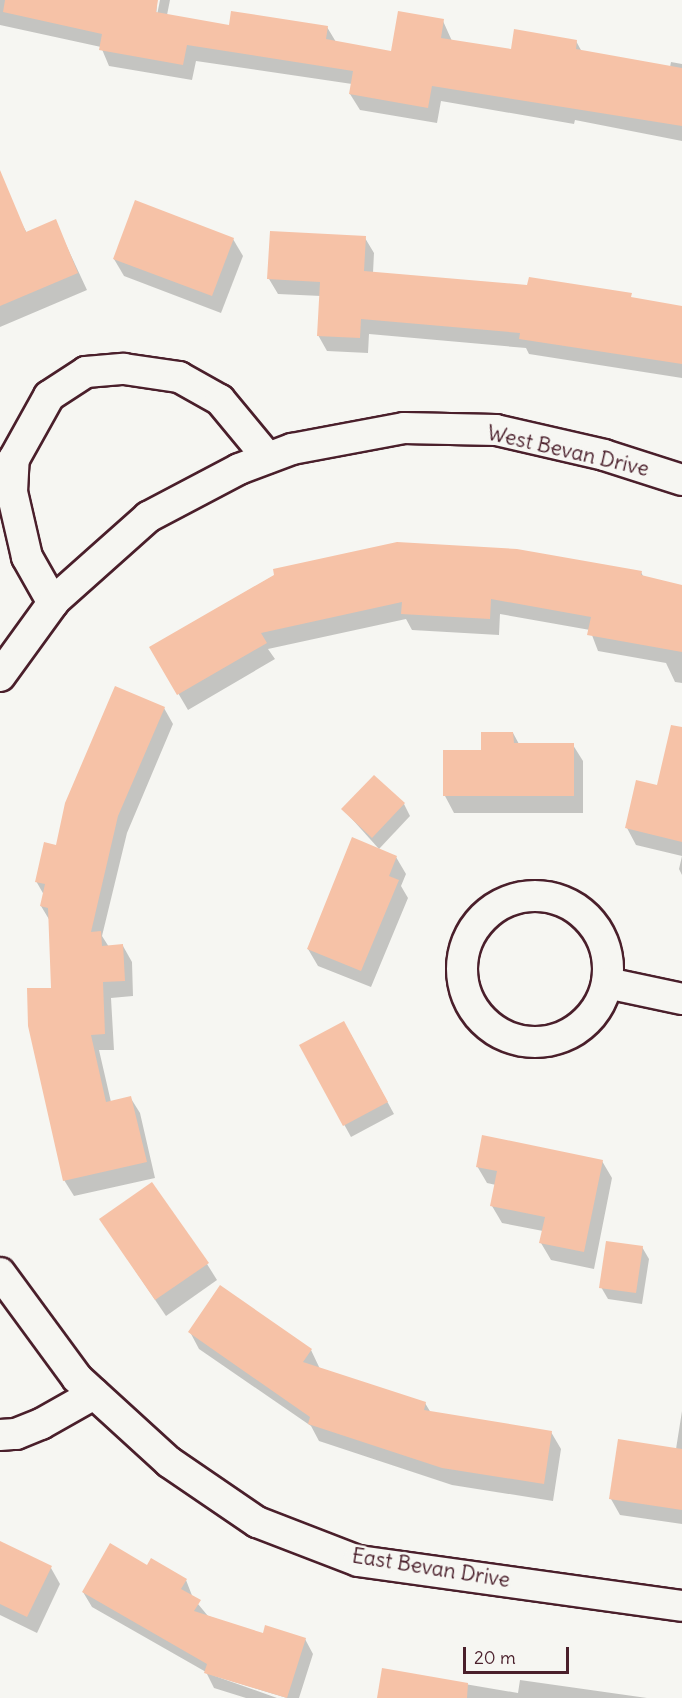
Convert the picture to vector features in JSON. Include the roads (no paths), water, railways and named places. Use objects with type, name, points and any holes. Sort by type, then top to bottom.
[{"type":"street","points":[[53,603],[27,557],[12,492],[14,459],[49,396],[86,372],[124,369],[179,377],[220,400],[268,458]]},
{"type":"street","name":"West Bevan Drive","points":[[0,676],[53,603],[148,517],[268,458],[292,449],[404,428],[496,430],[604,455],[682,480]]},
{"type":"street","points":[[539,896],[555,899],[584,915],[599,935],[607,958],[607,983],[588,1018],[564,1036],[541,1042],[518,1041],[496,1032],[478,1016],[466,996],[461,973],[464,949],[474,927],[492,909],[515,898],[539,896]]},
{"type":"street","points":[[607,983],[682,999]]},
{"type":"street","name":"East Bevan Drive","points":[[0,1272],[77,1378],[169,1462],[257,1522],[358,1561],[452,1571],[682,1606]]},
{"type":"street","points":[[0,1435],[16,1434],[41,1424],[94,1394]]}]
